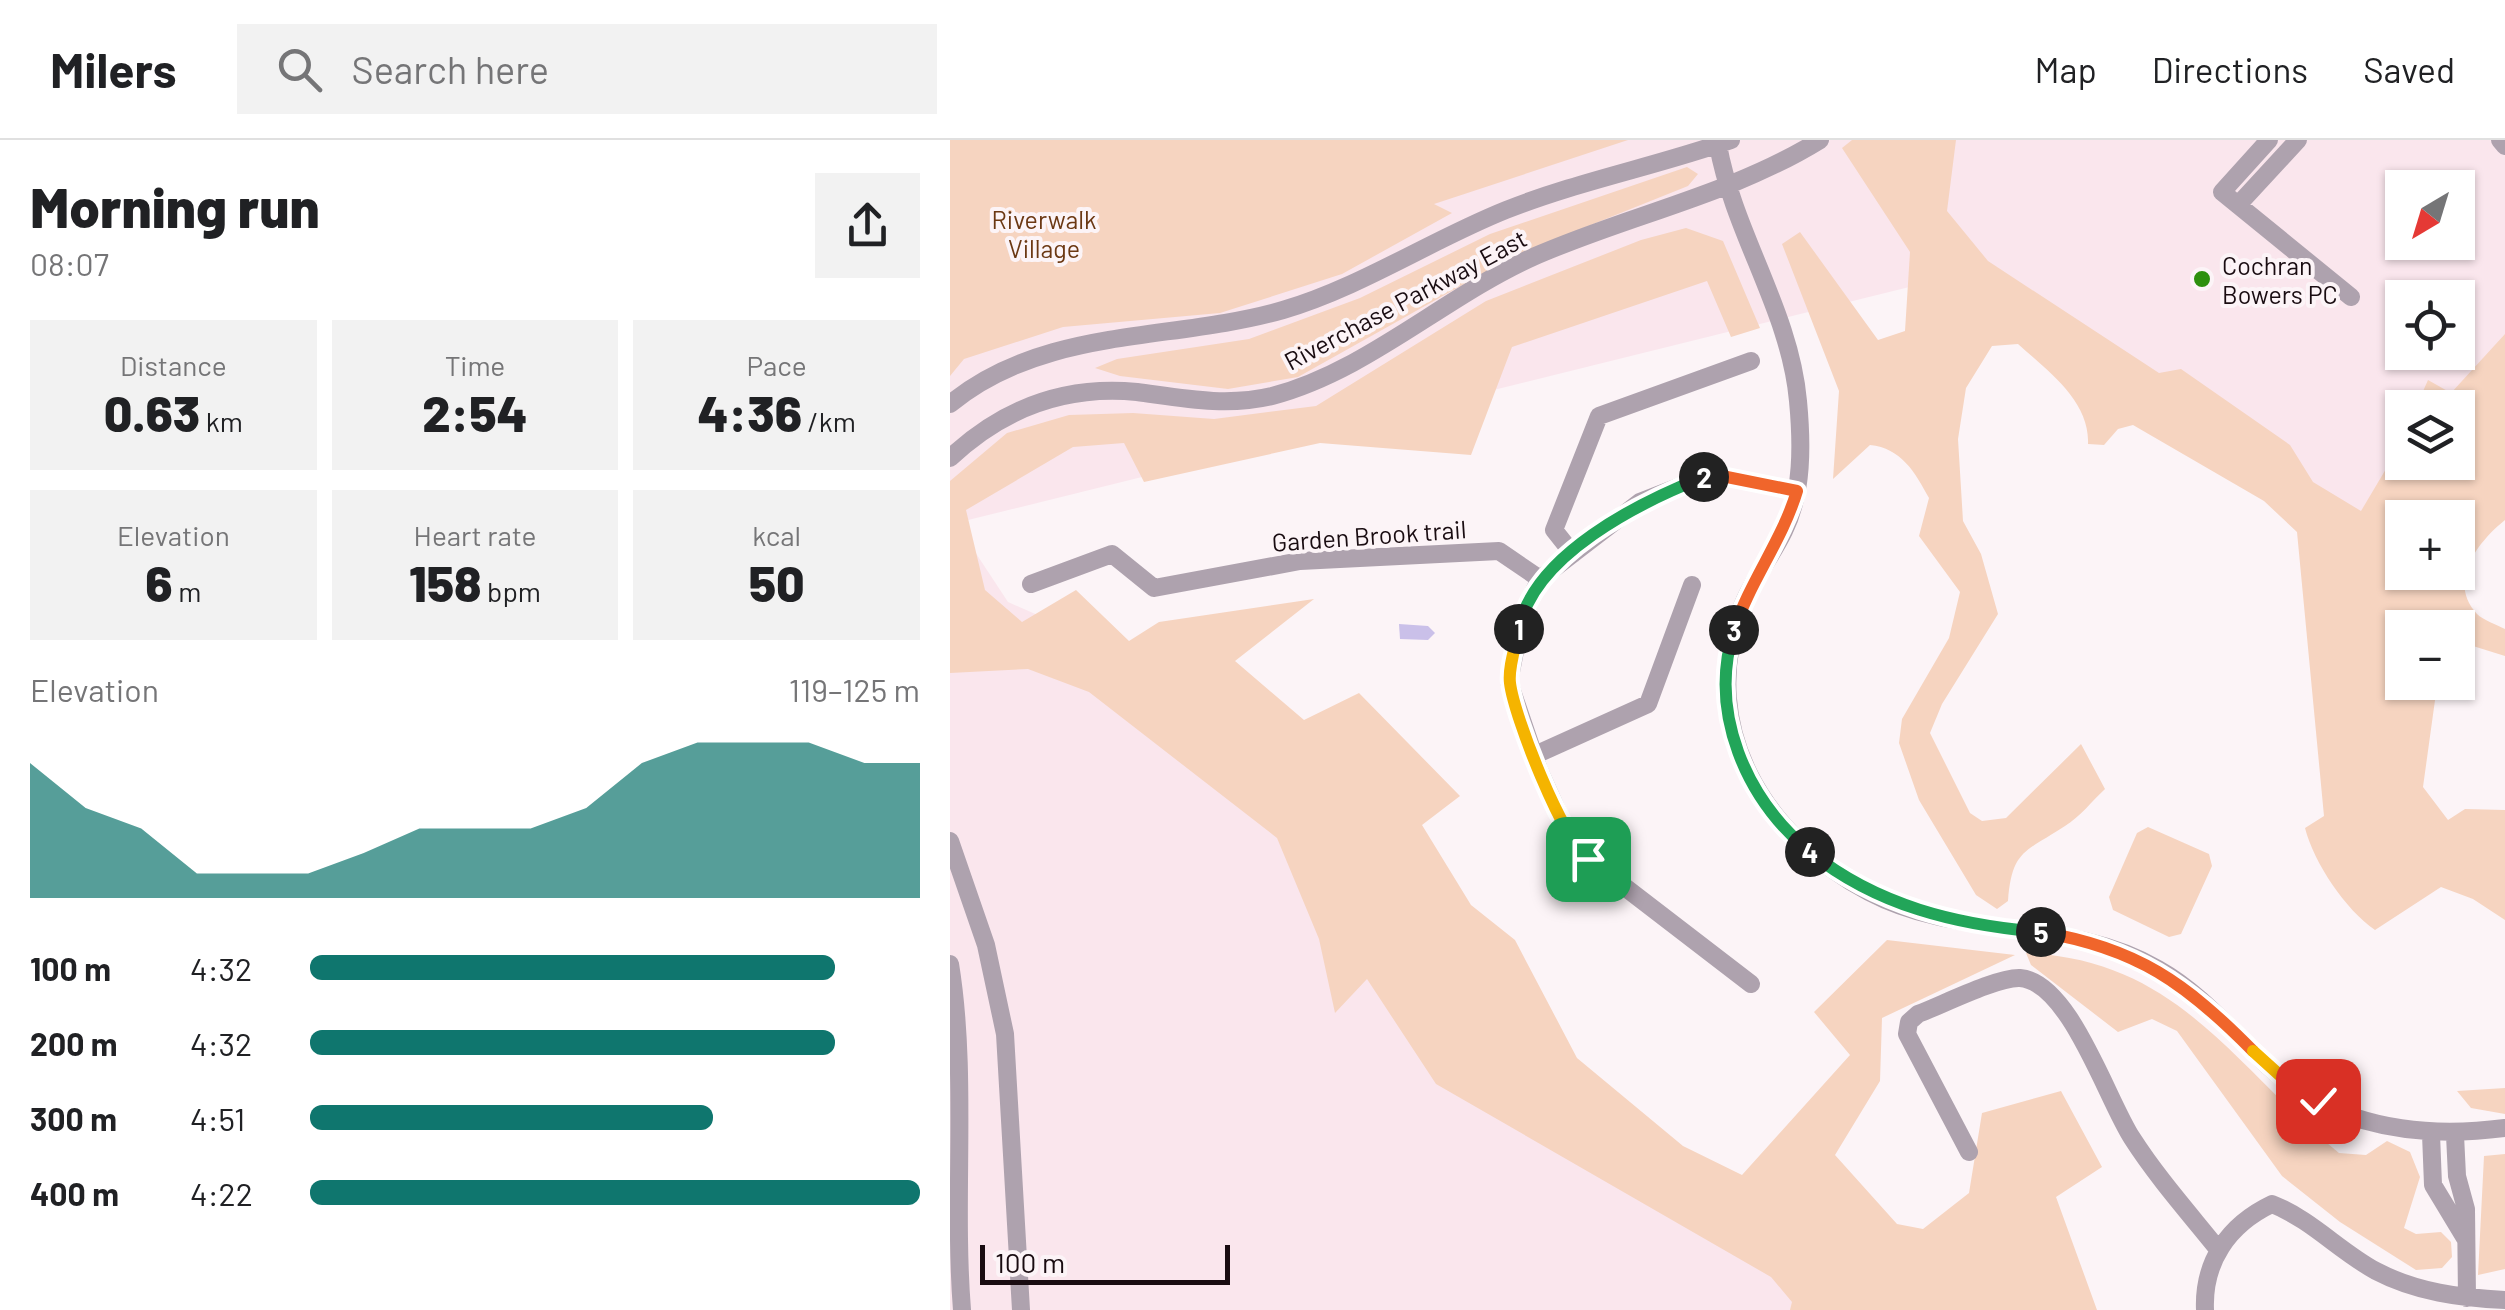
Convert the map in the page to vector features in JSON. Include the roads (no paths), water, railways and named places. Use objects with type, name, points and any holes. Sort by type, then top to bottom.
[{"type":"street","name":"Riverchase Parkway East","points":[[950,458],[1001,419],[1054,397],[1116,391],[1216,402],[1272,396],[1308,384],[1531,258],[1726,188],[1820,140]]},
{"type":"street","points":[[2269,140],[2222,192],[2352,297]]},
{"type":"street","points":[[2238,205],[2298,140]]},
{"type":"street","points":[[2500,140],[2505,146]]},
{"type":"street","name":"Riverchase Parkway East","points":[[950,404],[986,379],[1030,358],[1072,346],[1280,311],[1520,205],[1724,142]]},
{"type":"street","points":[[1724,142],[1726,188],[1793,364],[1798,402],[1797,491],[1787,526],[1741,608],[1728,652],[1725,687],[1746,773],[1780,826],[1821,860],[1888,900],[2006,929],[2080,938],[2142,960],[2190,990],[2285,1080],[2318,1101],[2388,1129],[2455,1134],[2505,1128]]},
{"type":"street","points":[[1572,554],[1554,530],[1599,416],[1751,361]]},
{"type":"street","points":[[1751,984],[1574,848],[1535,756],[1510,682],[1522,615],[1540,579],[1640,502],[1712,474],[1797,491]]},
{"type":"street","name":"Garden Brook trail","points":[[1031,584],[1112,554],[1154,588],[1300,561],[1498,550],[1540,579]]},
{"type":"street","points":[[1535,756],[1648,704],[1692,585]]},
{"type":"street","points":[[950,841],[986,945],[1005,1034],[1021,1310]]},
{"type":"street","points":[[950,964],[957,1032],[957,1240],[962,1310]]},
{"type":"street","points":[[1969,1152],[1907,1034],[1909,1022],[1918,1014],[2016,978],[2036,982],[2056,1001],[2078,1032],[2124,1126],[2217,1248]]},
{"type":"street","points":[[2430,1134],[2433,1185],[2467,1242]]},
{"type":"street","points":[[2455,1134],[2467,1242],[2467,1298]]},
{"type":"street","points":[[2205,1310],[2208,1267],[2217,1248],[2258,1210],[2272,1204],[2294,1213],[2375,1270],[2413,1286],[2467,1298],[2505,1300]]},
{"type":"place","name":"Cochran Bowers PC","points":[[2202,279]]},
{"type":"park label","name":"Riverwalk Village","points":[[1044,234]]}]
